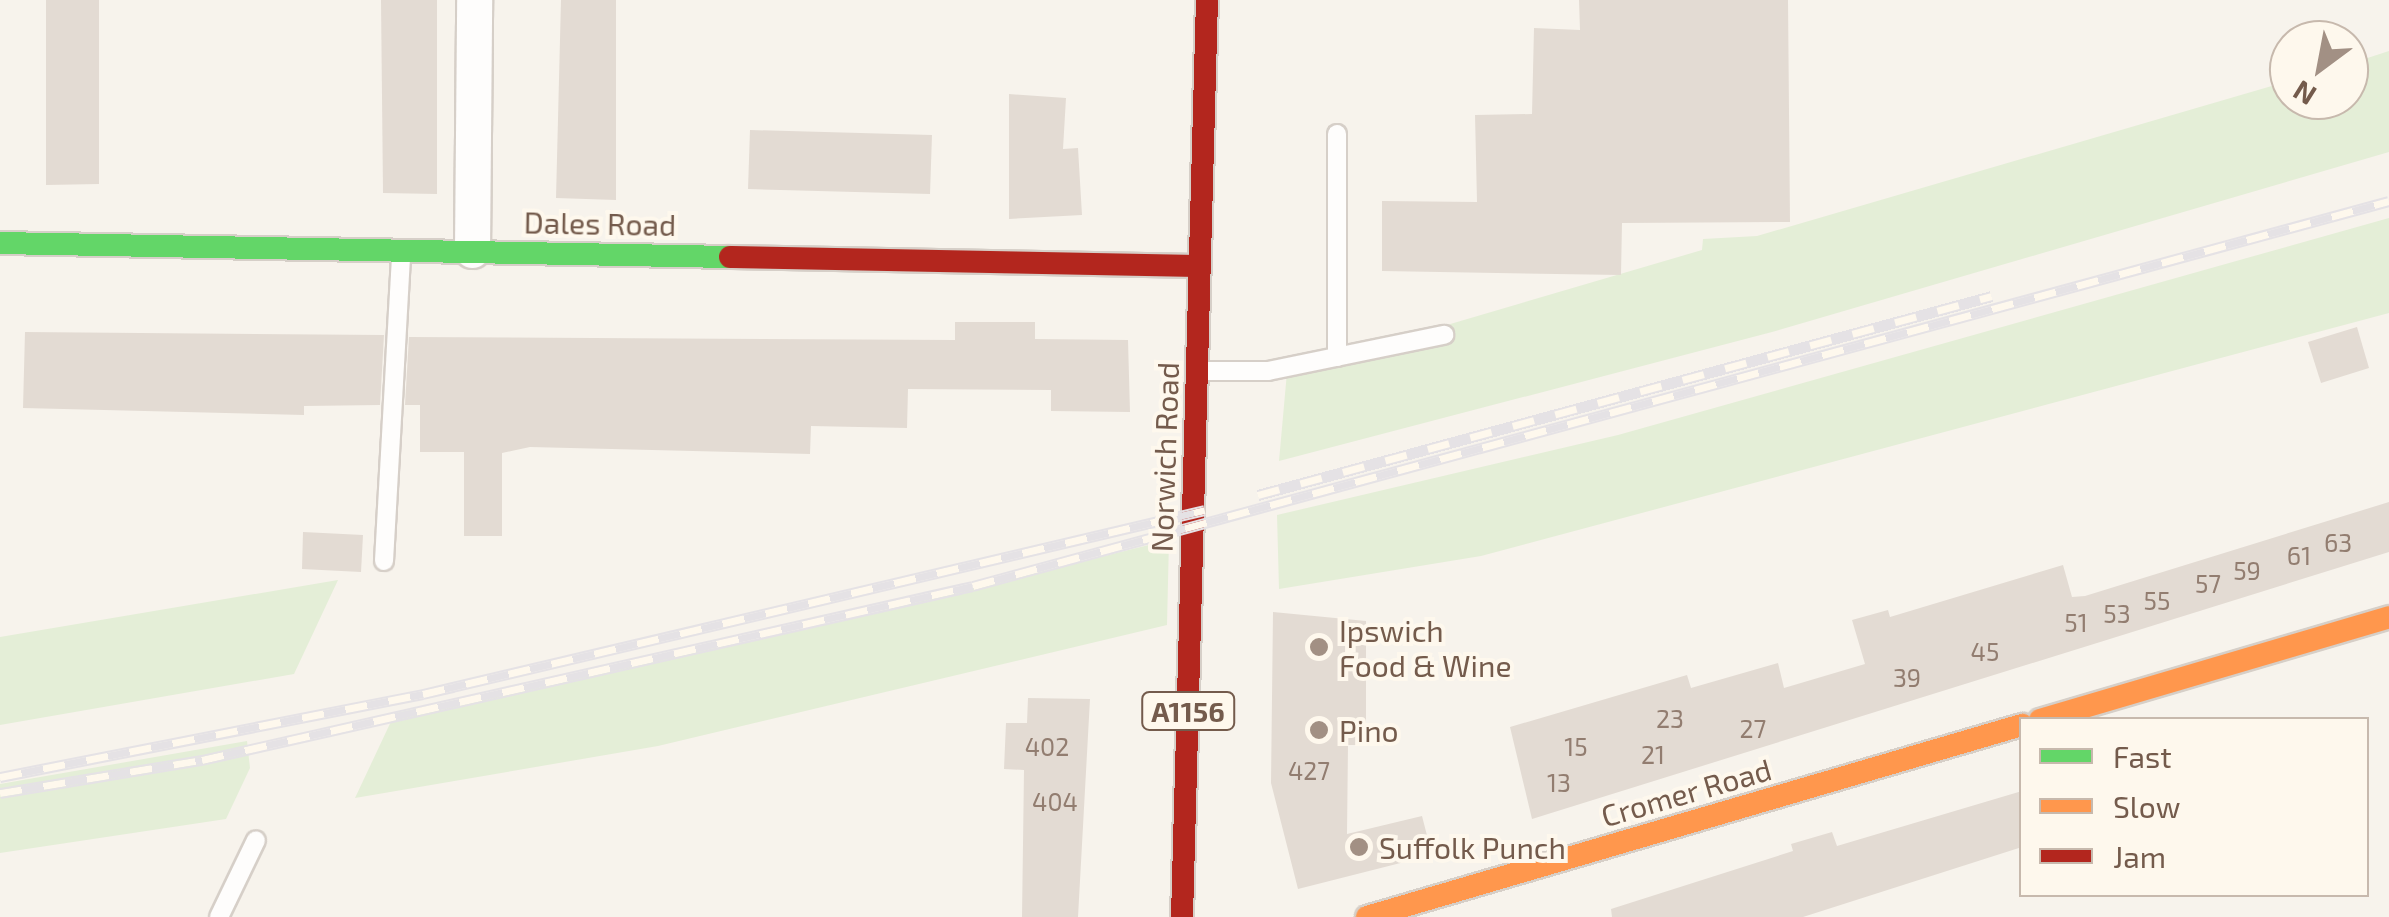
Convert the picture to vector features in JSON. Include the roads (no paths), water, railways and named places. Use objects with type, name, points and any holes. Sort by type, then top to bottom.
[{"type":"street","points":[[472,250],[474,0]]},
{"type":"street","name":"Norwich Road","points":[[1182,917],[1207,0]]},
{"type":"street","name":"Dales Road","points":[[0,244],[1199,266]]},
{"type":"street","points":[[2050,717],[2389,617]]},
{"type":"street","name":"Cromer Road","points":[[1367,917],[2019,726]]},
{"type":"lane","points":[[1337,134],[1337,357]]},
{"type":"lane","points":[[384,561],[401,252]]},
{"type":"lane","points":[[1197,371],[1268,371],[1444,335]]},
{"type":"lane","points":[[219,917],[256,840]]},
{"type":"railway","points":[[0,793],[202,760],[973,586],[2389,201]]},
{"type":"railway","points":[[1258,495],[1992,296]]},
{"type":"railway","points":[[0,777],[423,694],[1205,510]]},
{"type":"place","name":"Ipswich Food & Wine","points":[[1319,647]]},
{"type":"place","name":"Pino","points":[[1319,730]]},
{"type":"place","name":"Suffolk Punch","points":[[1359,847]]}]
